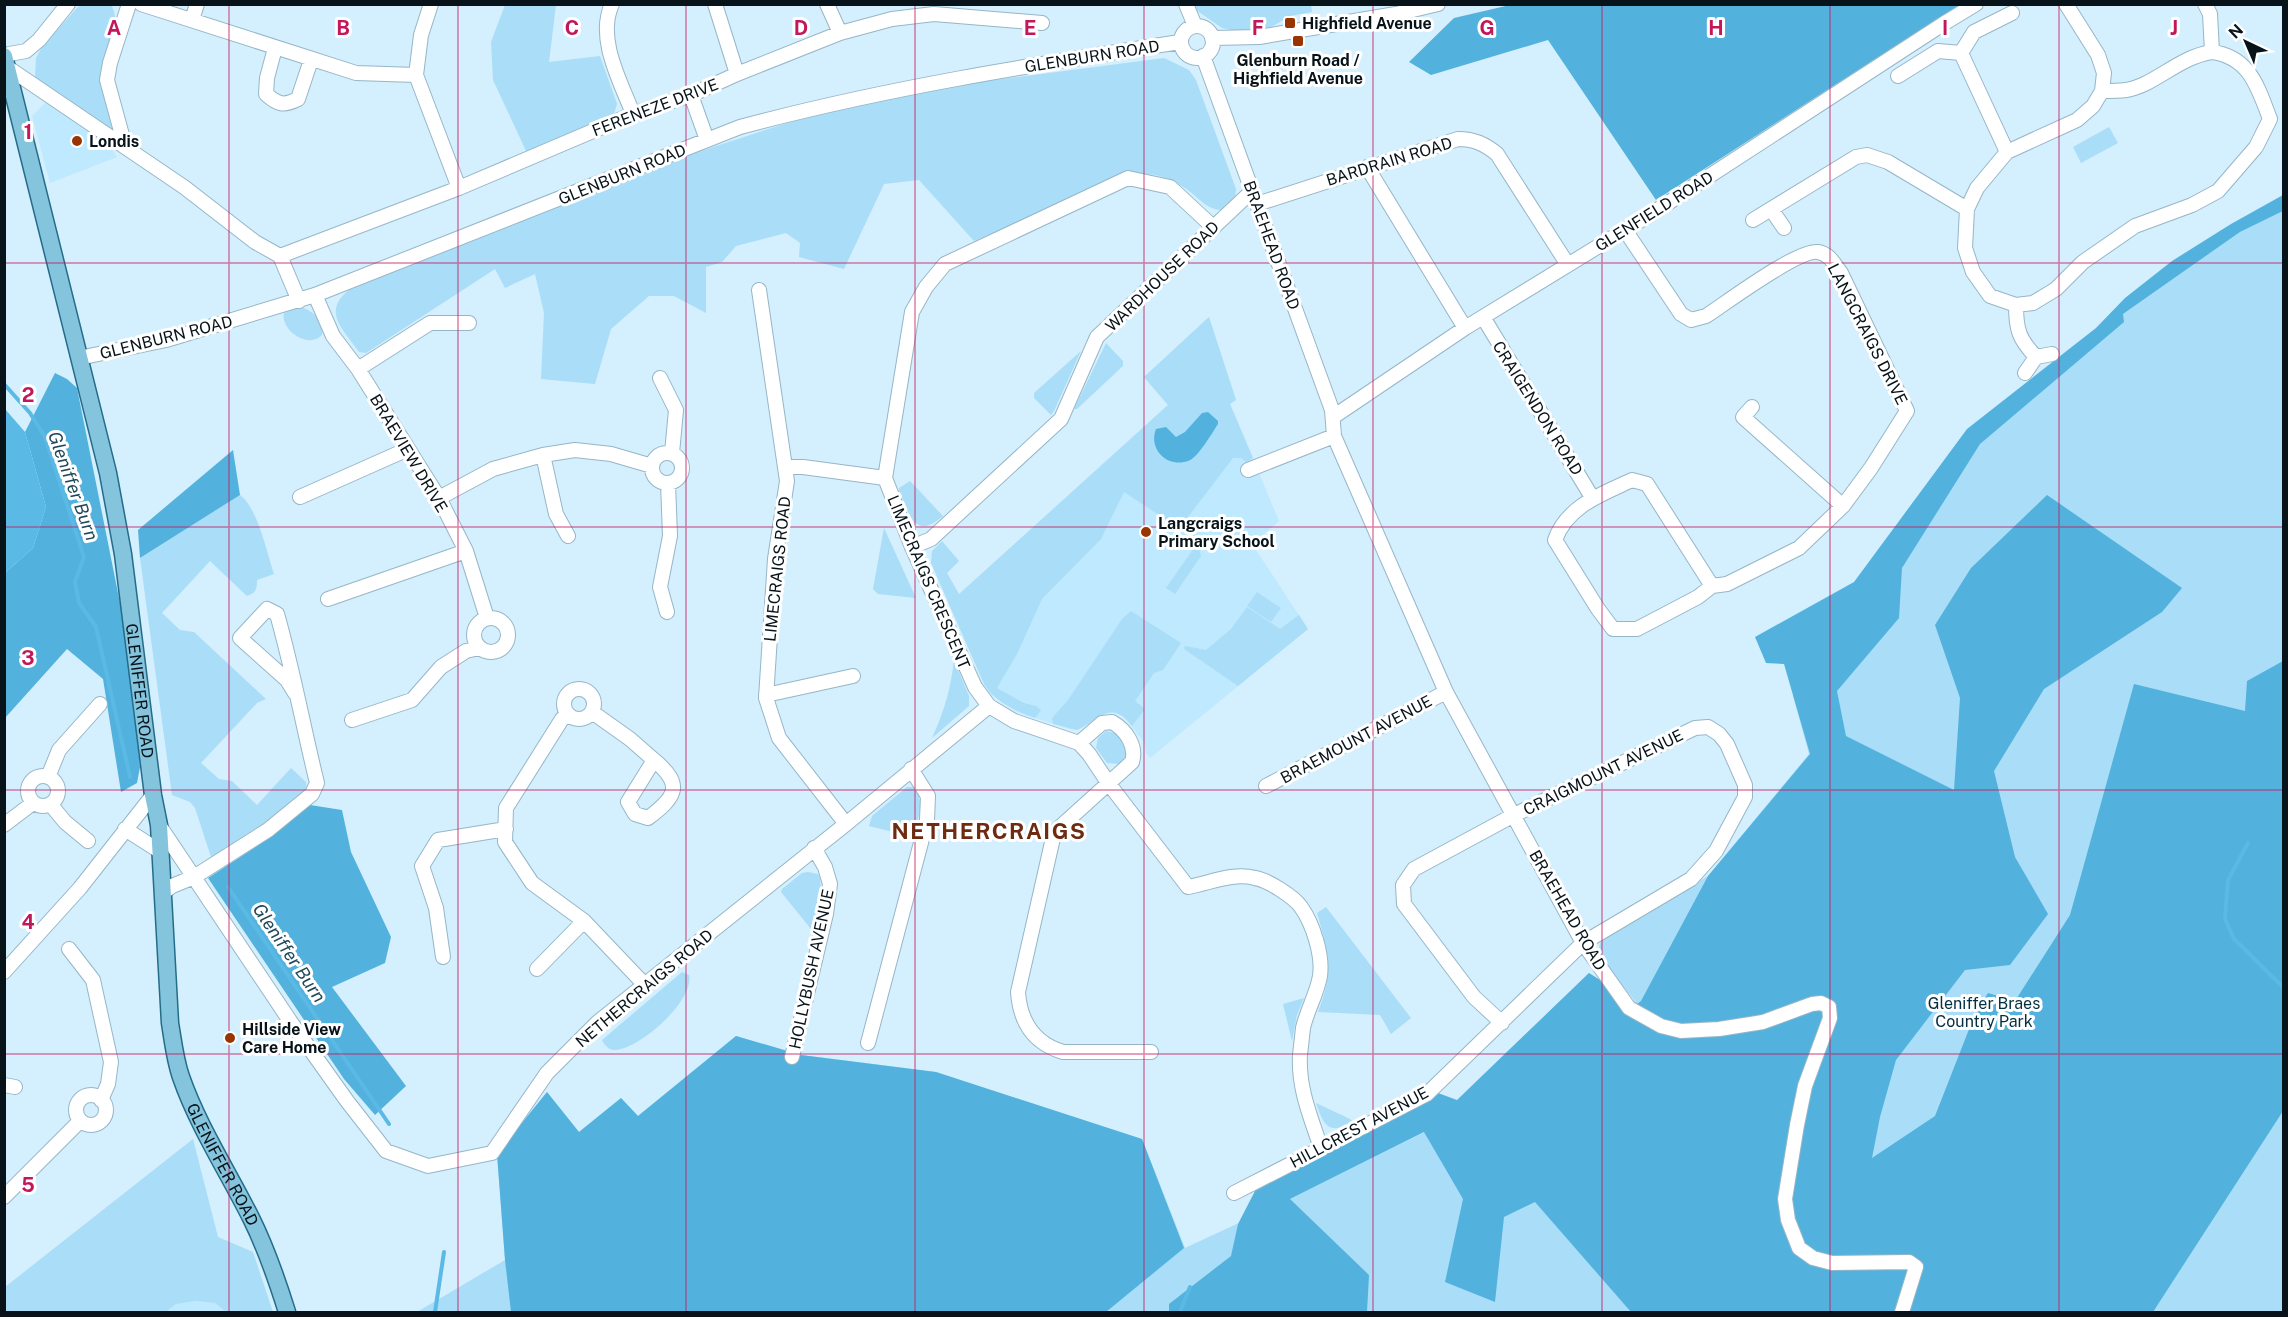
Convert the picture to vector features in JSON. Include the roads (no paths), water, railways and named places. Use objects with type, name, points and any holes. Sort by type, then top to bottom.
[{"type":"main road","name":"GLENIFFER ROAD","points":[[6,59],[108,473],[123,554],[153,795],[159,825],[170,1023],[181,1076],[191,1101],[252,1220],[273,1267],[287,1312]]},
{"type":"street","points":[[6,59],[26,51],[39,40],[68,4]]},
{"type":"street","points":[[125,146],[108,80],[110,63],[129,4]]},
{"type":"street","points":[[141,4],[356,73],[416,75]]},
{"type":"street","points":[[192,20],[197,4]]},
{"type":"street","points":[[430,4],[421,35],[416,75],[459,188]]},
{"type":"street","points":[[612,4],[607,15],[608,48],[633,114]]},
{"type":"street","points":[[715,4],[737,74]]},
{"type":"street","points":[[827,4],[840,33]]},
{"type":"street","points":[[1186,4],[1195,26]]},
{"type":"street","points":[[1212,38],[1258,37],[1396,14],[1438,4]]},
{"type":"street","name":"GLENFIELD ROAD","points":[[1333,417],[1465,328],[1624,230],[1976,4]]},
{"type":"street","points":[[2066,4],[2098,55],[2104,73],[2102,91],[2093,106],[2077,120],[2007,152],[1977,188],[1967,209],[1965,248],[1973,272],[1990,296],[2016,305],[2033,303],[2056,289],[2083,262],[2135,226],[2192,205],[2218,191],[2256,147],[2277,118],[2250,73],[2240,63],[2225,54],[2212,52],[2197,54],[2144,84],[2127,90],[2102,91]]},
{"type":"street","points":[[2205,4],[2210,14],[2212,52]]},
{"type":"street","points":[[1961,53],[1974,32],[2012,13]]},
{"type":"street","name":"FERENEZE DRIVE","points":[[280,256],[459,188],[633,114],[691,95],[840,33],[892,20],[934,15],[1042,23]]},
{"type":"street","points":[[1195,26],[1205,28],[1212,38],[1210,51],[1203,56],[1190,56],[1182,49],[1180,42],[1185,31],[1195,26]]},
{"type":"street","name":"GLENBURN ROAD","points":[[79,358],[166,340],[299,301],[740,127],[806,110],[988,72],[1180,42]]},
{"type":"street","points":[[275,48],[267,78],[266,94],[275,103],[286,105],[298,99],[311,60]]},
{"type":"street","points":[[1898,76],[1938,51],[1961,53]]},
{"type":"street","points":[[1961,53],[2007,152]]},
{"type":"street","name":"BRAEHEAD ROAD","points":[[1203,56],[1332,410],[1334,436],[1446,692],[1583,943],[1629,1008],[1661,1026],[1681,1031],[1719,1029],[1763,1022],[1812,1004],[1821,1003],[1829,1007],[1830,1018],[1805,1086],[1797,1125],[1785,1199],[1788,1220],[1799,1248],[1813,1258],[1832,1263],[1909,1262],[1916,1267],[1902,1312]]},
{"type":"street","points":[[6,59],[184,187],[255,242],[280,256],[299,301]]},
{"type":"street","points":[[691,95],[707,140]]},
{"type":"street","name":"BARDRAIN ROAD","points":[[1254,197],[1367,167],[1458,139],[1473,139],[1497,154],[1568,265]]},
{"type":"street","points":[[1754,220],[1856,157],[1867,155],[1888,162],[1967,209]]},
{"type":"street","points":[[1367,167],[1465,328]]},
{"type":"street","name":"LIMECRAIGS CRESCENT","points":[[989,706],[975,687],[912,547],[885,478],[912,312],[926,287],[945,264],[1128,178],[1170,187],[1212,226]]},
{"type":"street","name":"WARDHOUSE ROAD","points":[[912,547],[931,539],[1061,419],[1097,338],[1212,226],[1254,197]]},
{"type":"street","points":[[1771,210],[1784,228]]},
{"type":"street","name":"LANGCRAIGS DRIVE","points":[[1593,499],[1574,511],[1560,526],[1555,540],[1613,629],[1637,629],[1698,597],[1712,586],[1727,584],[1799,548],[1843,506],[1871,468],[1907,411],[1841,273],[1829,256],[1816,251],[1796,257],[1706,316],[1691,320],[1681,314],[1624,230]]},
{"type":"street","name":"LIMECRAIGS ROAD","points":[[759,290],[787,481],[775,559],[766,695],[779,738],[846,824]]},
{"type":"street","name":"BRAEVIEW DRIVE","points":[[315,295],[333,336],[358,369],[439,498],[465,550],[488,618]]},
{"type":"street","points":[[2016,305],[2016,328],[2026,346],[2036,357]]},
{"type":"street","name":"CRAIGENDON ROAD","points":[[1483,317],[1593,499]]},
{"type":"street","points":[[358,369],[430,323],[469,323]]},
{"type":"street","points":[[2025,373],[2036,357],[2052,354]]},
{"type":"street","points":[[660,378],[676,410],[672,453]]},
{"type":"street","points":[[1752,407],[1743,417],[1843,506]]},
{"type":"street","points":[[1248,470],[1334,436]]},
{"type":"street","points":[[300,497],[408,449]]},
{"type":"street","points":[[439,498],[493,469],[543,455],[575,450],[611,454],[652,466]]},
{"type":"street","points":[[672,453],[681,462],[682,472],[676,480],[668,483],[662,482],[654,476],[652,466],[659,455],[672,453]]},
{"type":"street","points":[[543,455],[556,514],[568,536]]},
{"type":"street","points":[[785,467],[803,467],[885,478]]},
{"type":"street","points":[[1593,499],[1632,480],[1647,484],[1712,586]]},
{"type":"street","points":[[667,612],[660,587],[670,536],[668,483]]},
{"type":"street","points":[[328,599],[465,550]]},
{"type":"street","points":[[163,893],[172,886],[194,877],[268,830],[312,794],[317,783],[295,693],[294,675],[277,614],[267,609],[240,638],[287,680],[295,693]]},
{"type":"street","points":[[352,720],[412,700],[441,667],[466,651],[479,648],[496,652],[501,649],[508,639],[507,629],[501,621],[488,618],[478,624],[474,639],[479,648]]},
{"type":"street","points":[[766,695],[853,676]]},
{"type":"street","points":[[585,690],[592,697],[594,707],[591,712],[579,719],[568,715],[564,701],[570,692],[585,690]]},
{"type":"street","name":"BRAEMOUNT AVENUE","points":[[1266,786],[1446,692]]},
{"type":"street","points":[[48,777],[59,750],[100,704]]},
{"type":"street","points":[[989,706],[1014,721],[1079,743],[1188,887],[1229,877],[1256,878],[1285,892],[1300,906],[1310,924],[1320,958],[1321,973],[1304,1027],[1300,1056],[1302,1090],[1321,1148]]},
{"type":"street","name":"NETHERCRAIGS ROAD","points":[[159,825],[297,1029],[386,1151],[428,1166],[492,1153],[547,1073],[598,1022],[846,824],[989,706]]},
{"type":"street","points":[[591,712],[630,739],[654,760]]},
{"type":"street","points":[[568,715],[562,719],[506,808],[505,842],[532,883],[584,921],[645,985]]},
{"type":"street","points":[[1079,743],[1102,723],[1112,722],[1125,732],[1135,754],[1132,762],[1053,838],[1018,992],[1019,1009],[1026,1026],[1049,1048],[1063,1052],[1151,1052]]},
{"type":"street","name":"CRAIGMOUNT AVENUE","points":[[1514,815],[1695,728],[1708,727],[1719,734],[1727,744],[1745,785],[1745,797],[1716,851],[1691,879],[1583,943]]},
{"type":"street","points":[[868,1043],[927,820],[928,796],[911,769]]},
{"type":"street","points":[[38,777],[48,777],[53,780],[58,788],[57,798],[51,805],[44,807],[33,803],[27,792],[30,784],[38,777]]},
{"type":"street","points":[[4,972],[80,888],[153,795]]},
{"type":"street","points":[[4,825],[33,803]]},
{"type":"street","points":[[51,805],[64,822],[88,841]]},
{"type":"street","points":[[1502,1023],[1474,997],[1409,913],[1404,904],[1403,885],[1414,869],[1514,815]]},
{"type":"street","points":[[125,829],[161,852]]},
{"type":"street","points":[[443,957],[436,908],[422,866],[438,840],[506,829]]},
{"type":"street","name":"HOLLYBUSH AVENUE","points":[[792,1057],[831,884],[825,867],[814,848]]},
{"type":"street","points":[[537,969],[584,921]]},
{"type":"street","name":"HILLCREST AVENUE","points":[[1234,1193],[1427,1094],[1583,943]]},
{"type":"street","points":[[69,949],[93,980],[111,1062],[108,1084],[101,1100]]},
{"type":"street","points":[[86,1096],[101,1100],[105,1112],[101,1121],[88,1125],[80,1121],[76,1112],[78,1102],[86,1096]]},
{"type":"street","points":[[4,1197],[80,1121]]},
{"type":"waterway","name":"Gleniffer Burn","points":[[4,384],[30,413],[45,437],[84,557],[75,582],[79,603],[96,627],[130,777]]},
{"type":"waterway","points":[[2248,843],[2228,880],[2225,919],[2234,939],[2284,988]]},
{"type":"waterway","name":"Gleniffer Burn","points":[[228,887],[389,1124]]},
{"type":"waterway","name":"Gleniffer Burn","points":[[435,1312],[444,1252]]},
{"type":"waterway","points":[[1180,1312],[1190,1287]]},
{"type":"place","name":"Highfield Avenue","points":[[1290,23]]},
{"type":"place","name":"Glenburn Road / Highfield Avenue","points":[[1298,41]]},
{"type":"place","name":"Londis","points":[[77,141]]},
{"type":"place","name":"Langcraigs Primary School","points":[[1146,532]]},
{"type":"place","name":"Hillside View Care Home","points":[[230,1038]]},
{"type":"district","name":"NETHERCRAIGS","points":[[989,831]]},
{"type":"park label","name":"Gleniffer Braes Country Park","points":[[1984,1012]]}]
